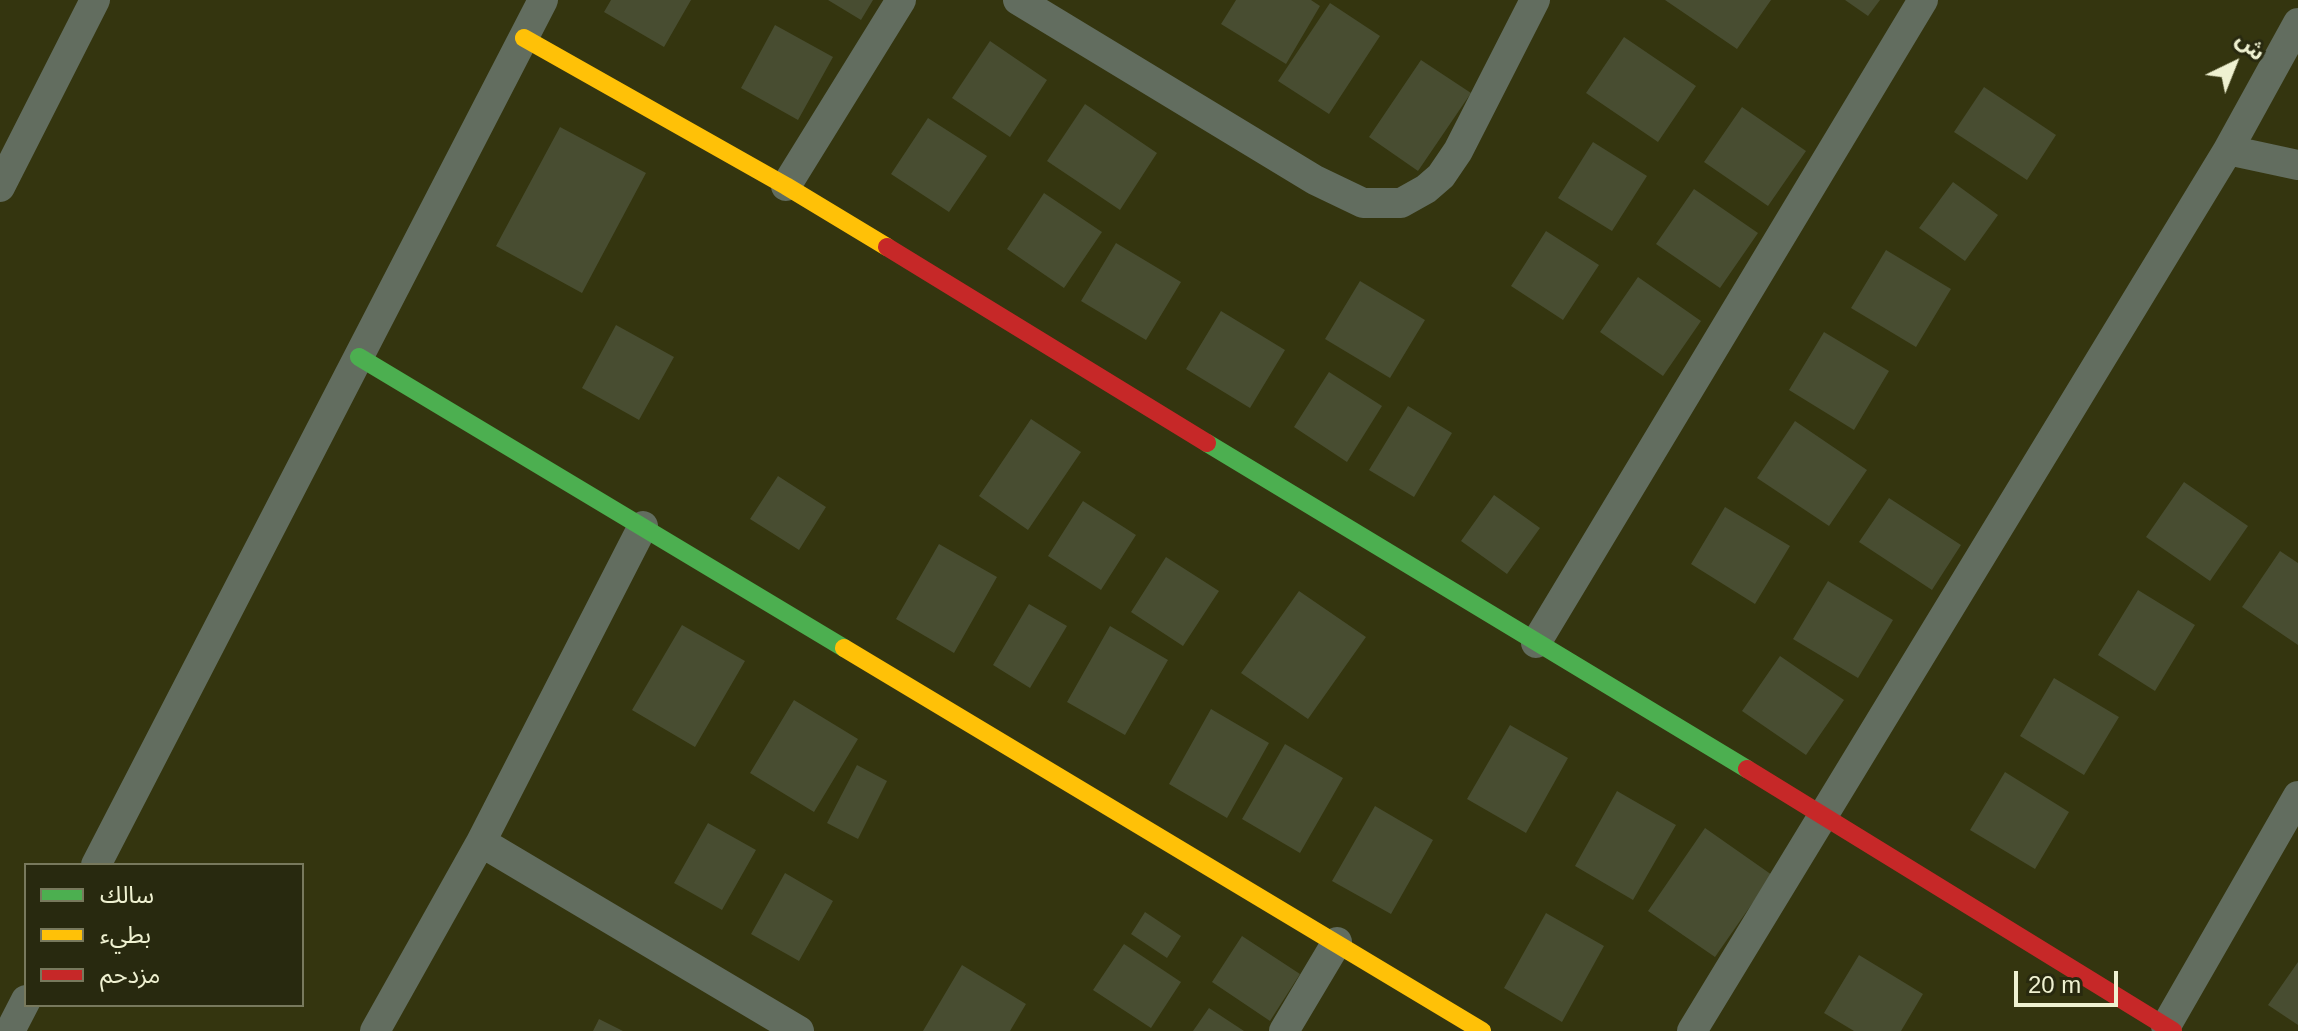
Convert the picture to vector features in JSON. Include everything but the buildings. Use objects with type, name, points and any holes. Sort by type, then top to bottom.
[{"type":"street","points":[[0,187],[95,0]]},
{"type":"street","points":[[97,863],[543,0]]},
{"type":"street","points":[[786,186],[901,0]]},
{"type":"street","points":[[1018,0],[1315,180],[1363,203],[1401,203],[1433,182],[1458,151],[1535,0]]},
{"type":"street","points":[[1536,643],[1923,0]]},
{"type":"street","points":[[1692,1031],[2228,150],[2298,23]]},
{"type":"street","points":[[524,38],[786,186],[1536,643],[1825,815],[2170,1029],[2298,796]]},
{"type":"street","points":[[2228,150],[2298,165]]},
{"type":"street","points":[[359,357],[1482,1031]]},
{"type":"street","points":[[375,1031],[481,842],[643,526]]},
{"type":"street","points":[[481,842],[799,1031]]},
{"type":"street","points":[[1284,1031],[1337,942]]},
{"type":"street","points":[[10,1031],[24,1004]]},
{"type":"traffic: fast","points":[[359,357],[844,648]]},
{"type":"traffic: fast","points":[[1207,443],[1747,769]]},
{"type":"traffic: slow","points":[[524,38],[786,186],[887,247]]},
{"type":"traffic: slow","points":[[844,648],[1482,1031]]},
{"type":"traffic: jam","points":[[887,247],[1207,443]]},
{"type":"traffic: jam","points":[[1747,769],[2173,1031]]}]
